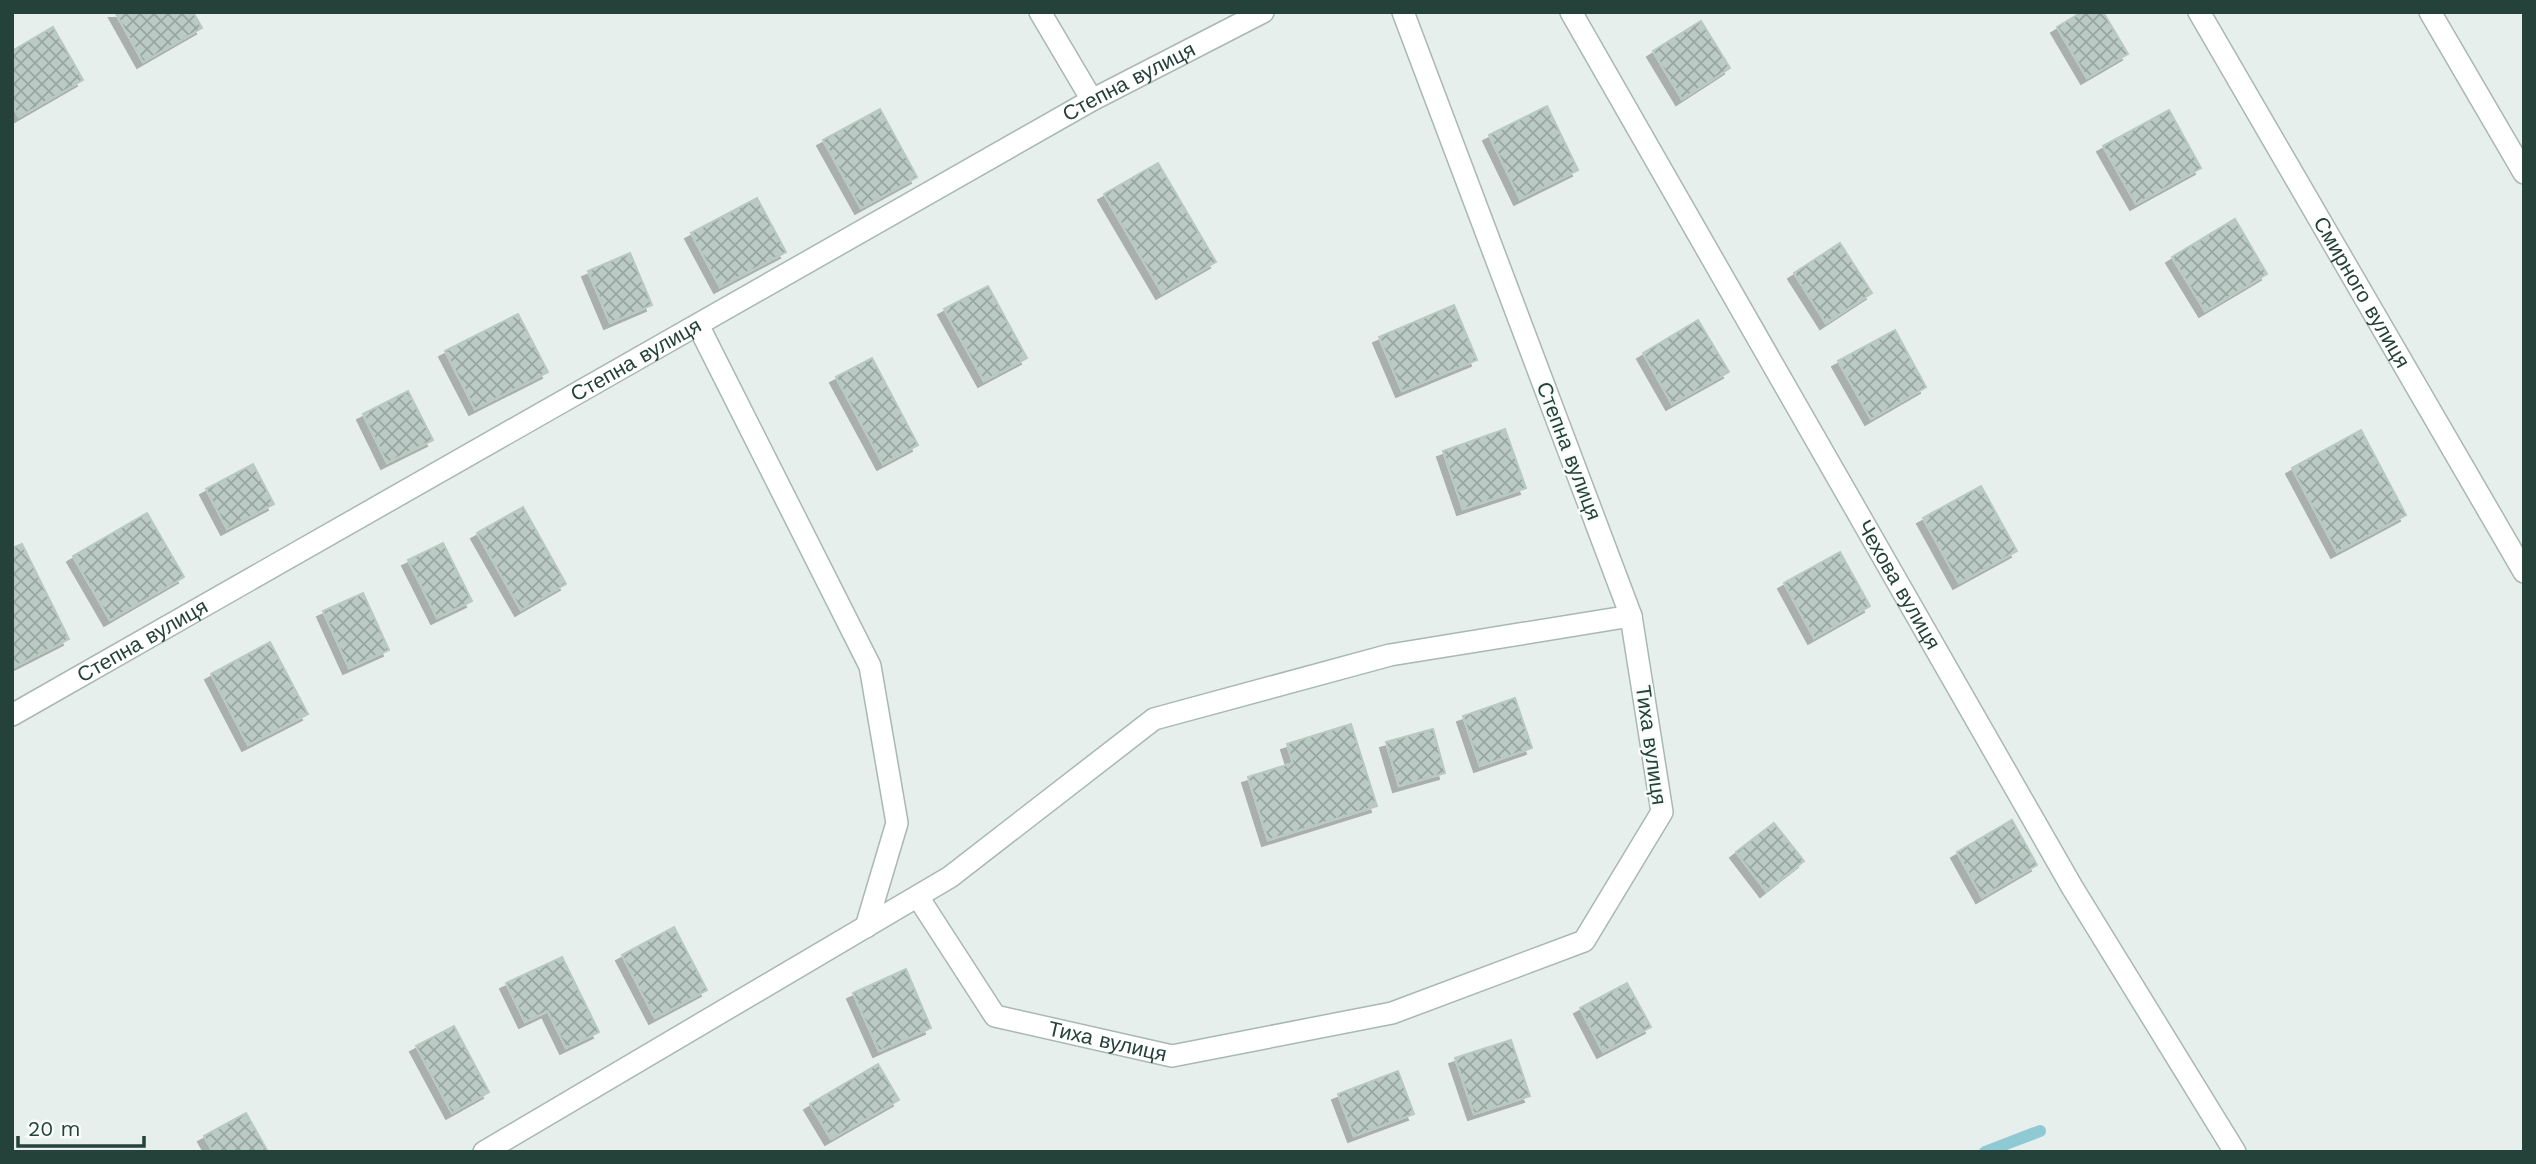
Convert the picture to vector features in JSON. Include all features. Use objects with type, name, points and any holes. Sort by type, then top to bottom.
[{"type":"street","points":[[1040,12],[1092,100]]},
{"type":"street","name":"Степна вулиця","points":[[12,715],[1092,100],[1263,12]]},
{"type":"street","name":"Степна вулиця","points":[[1403,12],[1631,616]]},
{"type":"street","name":"Чехова вулиця","points":[[1571,12],[2072,887],[2235,1152]]},
{"type":"street","name":"Смирного вулиця","points":[[2199,12],[2524,572]]},
{"type":"street","points":[[2430,12],[2524,173]]},
{"type":"street","points":[[698,325],[870,666],[897,823],[866,927]]},
{"type":"street","points":[[484,1152],[950,877],[1154,719],[1390,655],[1631,616]]},
{"type":"street","name":"Тиха вулиця","points":[[918,897],[995,1016],[1172,1056],[1392,1013],[1584,941],[1662,812],[1631,616]]},
{"type":"building","points":[[115,12],[193,12],[202,28],[143,62]]},
{"type":"building","points":[[2082,12],[2103,12],[2128,54],[2087,78],[2057,27]]},
{"type":"building","points":[[1701,21],[1730,68],[1682,99],[1653,51]]},
{"type":"building","points":[[53,27],[83,80],[19,117],[12,105],[12,51]]},
{"type":"building","points":[[1547,106],[1578,170],[1520,199],[1489,135]]},
{"type":"building","points":[[880,109],[917,177],[861,208],[823,140]]},
{"type":"building","points":[[2169,110],[2201,168],[2136,204],[2103,146]]},
{"type":"building","points":[[1158,163],[1216,262],[1162,293],[1104,194]]},
{"type":"building","points":[[757,198],[786,252],[720,287],[691,233]]},
{"type":"building","points":[[2235,219],[2267,274],[2205,311],[2172,257]]},
{"type":"building","points":[[1840,243],[1872,293],[1826,323],[1794,273]]},
{"type":"building","points":[[630,253],[652,305],[610,323],[588,271]]},
{"type":"building","points":[[988,286],[1027,358],[984,381],[944,309]]},
{"type":"building","points":[[1454,305],[1477,360],[1402,391],[1379,337]]},
{"type":"building","points":[[518,314],[548,372],[475,409],[445,351]]},
{"type":"building","points":[[1698,320],[1729,372],[1672,404],[1643,353]]},
{"type":"building","points":[[1895,330],[1926,387],[1871,419],[1838,361]]},
{"type":"building","points":[[872,358],[918,445],[883,464],[836,377]]},
{"type":"building","points":[[408,391],[433,440],[387,463],[363,414]]},
{"type":"building","points":[[1505,429],[1526,488],[1463,509],[1443,451]]},
{"type":"building","points":[[2361,430],[2406,515],[2337,552],[2292,468]]},
{"type":"building","points":[[253,464],[274,504],[227,529],[206,489]]},
{"type":"building","points":[[1981,486],[2017,551],[1959,583],[1923,518]]},
{"type":"building","points":[[523,507],[566,584],[521,610],[477,533]]},
{"type":"building","points":[[147,513],[184,577],[110,620],[73,556]]},
{"type":"building","points":[[443,543],[472,601],[437,618],[408,560]]},
{"type":"building","points":[[22,544],[69,639],[12,668],[12,548]]},
{"type":"building","points":[[1840,552],[1870,606],[1814,638],[1784,583]]},
{"type":"building","points":[[363,593],[389,650],[349,668],[323,611]]},
{"type":"building","points":[[270,642],[308,714],[248,745],[211,674]]},
{"type":"building","points":[[1515,698],[1532,748],[1480,766],[1463,716]]},
{"type":"building","points":[[1351,724],[1377,806],[1268,840],[1248,777],[1293,763],[1287,744]]},
{"type":"building","points":[[1433,729],[1445,773],[1399,786],[1386,742]]},
{"type":"building","points":[[2012,820],[2037,865],[1982,897],[1957,852]]},
{"type":"building","points":[[1774,823],[1804,861],[1766,891],[1736,852]]},
{"type":"building","points":[[674,927],[707,990],[655,1018],[622,955]]},
{"type":"building","points":[[562,957],[599,1032],[566,1048],[548,1011],[525,1022],[506,983]]},
{"type":"building","points":[[906,969],[931,1028],[879,1051],[853,993]]},
{"type":"building","points":[[1627,983],[1651,1027],[1603,1052],[1580,1008]]},
{"type":"building","points":[[454,1026],[489,1092],[452,1113],[416,1046]]},
{"type":"building","points":[[1511,1040],[1530,1096],[1474,1114],[1455,1058]]},
{"type":"building","points":[[878,1064],[899,1100],[831,1139],[810,1104]]},
{"type":"building","points":[[1398,1071],[1414,1114],[1354,1136],[1338,1094]]},
{"type":"building","points":[[246,1113],[267,1150],[213,1152],[204,1136]]},
{"type":"waterway","points":[[1985,1152],[2040,1131]]}]
